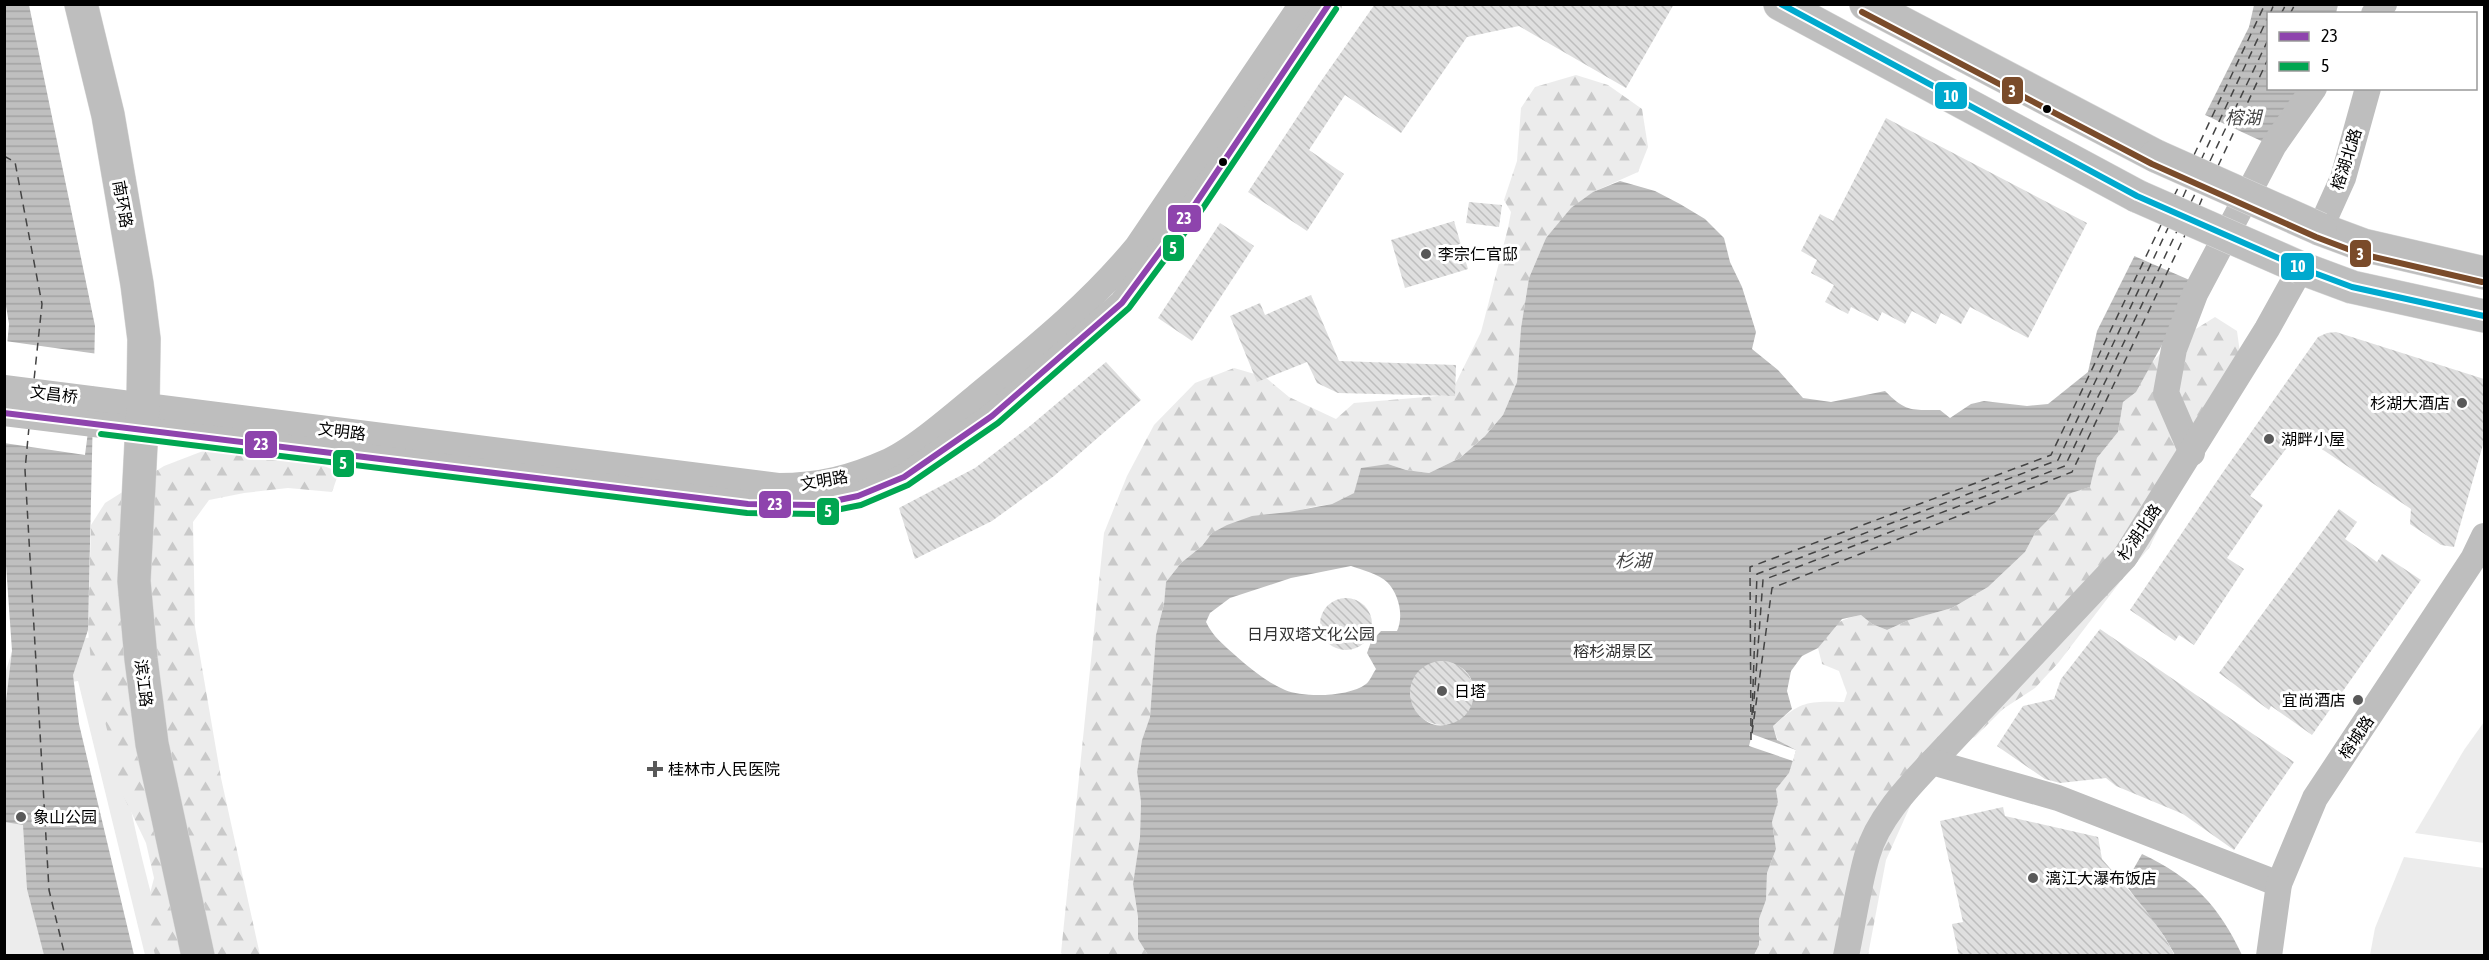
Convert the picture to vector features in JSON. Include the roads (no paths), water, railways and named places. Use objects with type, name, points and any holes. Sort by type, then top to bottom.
[{"type":"main road","name":"南环路","points":[[81,4],[108,115],[137,284],[144,339],[142,418]]},
{"type":"main road","points":[[1779,4],[2137,196],[2301,268],[2352,287],[2484,316]]},
{"type":"main road","points":[[1866,4],[2156,156],[2320,228],[2363,245],[2484,273]]},
{"type":"main road","name":"滨江路","points":[[142,418],[134,581],[141,659],[154,755],[198,956]]},
{"type":"street","name":"文明路","points":[[142,418],[770,485],[811,486],[852,476],[892,460],[950,419],[1075,315],[1108,282],[1137,247],[1302,4]]},
{"type":"street","name":"文明路","points":[[103,413],[748,504],[814,505],[858,496],[904,477],[992,416],[1122,303],[1196,203],[1329,4]]},
{"type":"street","points":[[2192,453],[2166,393],[2174,349],[2195,294],[2274,145],[2313,90]]},
{"type":"street","name":"榕湖北路","points":[[2320,228],[2343,178],[2366,90]]},
{"type":"street","name":"杉湖北路","points":[[1846,956],[1867,854],[1891,811],[1908,787],[2125,556],[2192,453],[2301,268]]},
{"type":"street","name":"文昌桥","points":[[4,388],[103,413]]},
{"type":"street","name":"文昌桥","points":[[4,412],[103,413]]},
{"type":"street","name":"榕城路","points":[[2269,956],[2280,884],[2315,798],[2474,559],[2484,536]]},
{"type":"street","points":[[1932,762],[2058,798],[2280,884]]},
{"type":"water","points":[[4,5],[29,5],[95,326],[88,630],[73,675],[79,724],[134,955],[44,955],[27,889],[23,825],[5,822],[4,718],[12,651],[4,536],[4,380],[9,324],[4,294]]},
{"type":"water","name":"杉湖","points":[[2254,5],[2338,5],[2336,12],[2267,12],[2267,90],[2302,90],[2136,392],[2123,402],[2118,432],[2097,458],[2090,487],[2068,494],[2057,511],[2035,533],[2025,552],[1988,587],[1952,608],[1909,620],[1887,630],[1872,624],[1861,615],[1842,619],[1818,648],[1802,656],[1791,671],[1787,691],[1792,709],[1773,726],[1777,740],[1796,750],[1789,773],[1776,789],[1778,802],[1772,822],[1776,849],[1767,873],[1766,900],[1759,919],[1759,945],[1754,955],[1148,955],[1138,939],[1138,917],[1133,884],[1140,837],[1141,802],[1137,772],[1142,740],[1150,717],[1156,635],[1164,604],[1166,582],[1181,563],[1202,546],[1212,533],[1227,525],[1252,516],[1332,504],[1354,493],[1361,468],[1388,464],[1406,470],[1429,473],[1460,458],[1485,436],[1503,415],[1517,382],[1521,328],[1529,278],[1546,238],[1571,208],[1593,192],[1620,181],[1655,191],[1705,219],[1724,238],[1730,262],[1742,287],[1756,332],[1752,349],[1778,370],[1803,398],[1831,402],[1885,391],[1904,406],[1915,410],[1940,410],[1950,418],[1971,404],[1984,401],[2027,406],[2048,404],[2088,372],[2097,331],[2249,27]],"holes":[[[1351,566],[1384,579],[1395,593],[1400,612],[1399,625],[1397,631],[1381,631],[1371,642],[1367,653],[1376,669],[1367,683],[1349,692],[1314,695],[1293,693],[1278,687],[1253,670],[1223,644],[1206,622],[1210,613],[1230,598],[1291,578]],[[1443,661],[1463,669],[1472,681],[1473,695],[1467,709],[1457,720],[1443,725],[1429,723],[1416,710],[1412,701],[1412,685],[1415,678],[1427,667]]]},
{"type":"water","points":[[2142,854],[2176,873],[2202,895],[2224,922],[2242,955],[2175,955],[2164,936],[2125,884]]},
{"type":"place","name":"李宗仁官邸","points":[[1426,254]]},
{"type":"place","name":"杉湖大酒店","points":[[2462,403]]},
{"type":"place","name":"湖畔小屋","points":[[2269,439]]},
{"type":"place","name":"日塔","points":[[1442,691]]},
{"type":"place","name":"宜尚酒店","points":[[2358,700]]},
{"type":"place","name":"桂林市人民医院","points":[[655,769]]},
{"type":"place","name":"象山公园","points":[[21,817]]},
{"type":"place","name":"漓江大瀑布饭店","points":[[2033,878]]},
{"type":"water label","name":"榕湖","points":[[2243,117]]},
{"type":"park label","name":"日月双塔文化公园","points":[[1311,634]]},
{"type":"park label","name":"榕杉湖景区","points":[[1613,651]]}]
